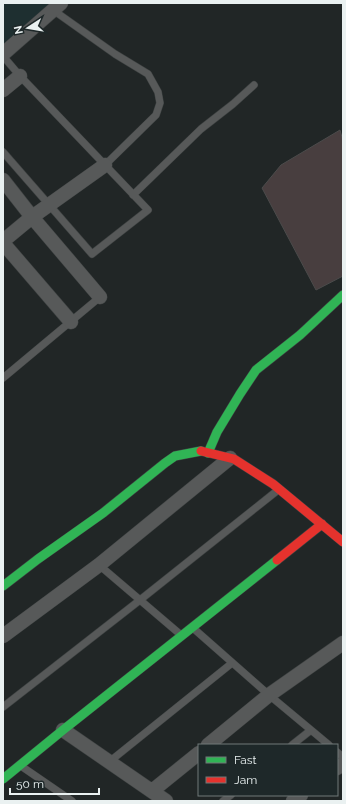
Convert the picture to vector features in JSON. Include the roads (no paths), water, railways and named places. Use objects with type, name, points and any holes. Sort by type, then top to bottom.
[{"type":"street","points":[[3,55],[57,6]]},
{"type":"street","points":[[3,90],[20,76]]},
{"type":"street","points":[[71,322],[3,242],[32,217],[105,166]]},
{"type":"street","points":[[3,180],[100,298]]},
{"type":"street","points":[[208,453],[217,432],[256,370],[300,335],[343,295]]},
{"type":"street","points":[[3,586],[103,513],[175,456],[199,451],[234,459],[241,463],[273,484],[343,542]]},
{"type":"street","points":[[3,636],[99,565],[230,458]]},
{"type":"street","points":[[3,779],[181,635],[322,524]]},
{"type":"street","points":[[209,744],[269,695],[343,643]]},
{"type":"street","points":[[63,730],[166,801]]},
{"type":"street","points":[[152,791],[198,754]]},
{"type":"lane","points":[[57,6],[115,54],[148,74],[158,92],[160,103],[156,115],[105,166]]},
{"type":"lane","points":[[3,55],[20,76],[148,210],[92,254],[3,152]]},
{"type":"lane","points":[[133,195],[200,129],[234,104],[254,85]]},
{"type":"lane","points":[[3,378],[100,298]]},
{"type":"lane","points":[[3,707],[279,489]]},
{"type":"lane","points":[[99,565],[181,635]]},
{"type":"lane","points":[[192,627],[269,695],[328,744]]},
{"type":"lane","points":[[109,762],[232,663]]},
{"type":"lane","points":[[293,744],[311,730]]},
{"type":"lane","points":[[20,765],[72,801]]}]
